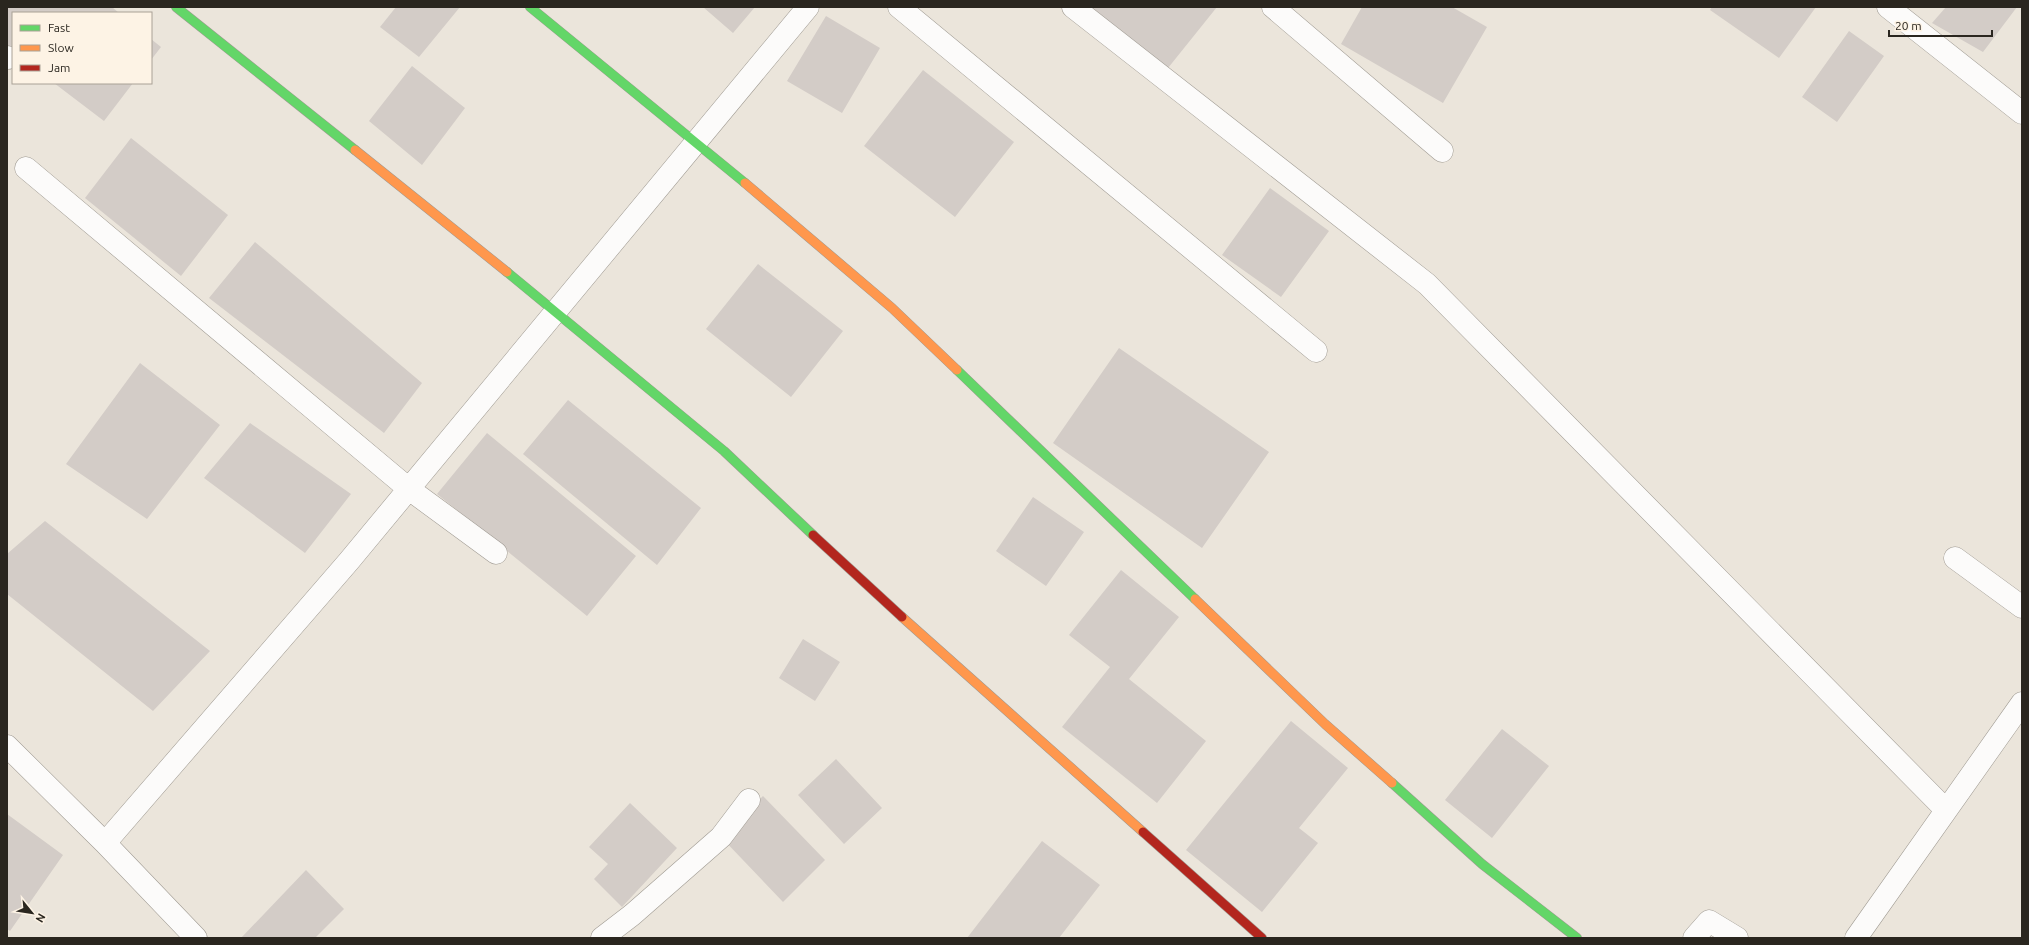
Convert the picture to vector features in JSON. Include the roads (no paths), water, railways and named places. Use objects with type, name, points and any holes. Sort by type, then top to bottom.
[{"type":"street","points":[[176,7],[556,312],[724,451],[887,604],[1262,938]]},
{"type":"street","points":[[530,7],[697,142],[892,308],[1325,724],[1482,864],[1577,938]]},
{"type":"street","points":[[105,843],[236,694],[409,489],[808,7]]},
{"type":"street","points":[[899,7],[1316,351]]},
{"type":"street","points":[[1073,7],[1427,284],[1946,810]]},
{"type":"street","points":[[1272,7],[1442,150]]},
{"type":"street","points":[[1888,7],[2022,113]]},
{"type":"street","points":[[26,168],[409,489],[496,553]]},
{"type":"street","points":[[1955,558],[2022,607]]},
{"type":"street","points":[[1856,938],[2022,703]]},
{"type":"street","points":[[7,746],[105,843],[196,938]]},
{"type":"street","points":[[602,938],[632,915],[721,837],[748,800]]},
{"type":"street","points":[[1694,938],[1709,921],[1737,938]]}]
